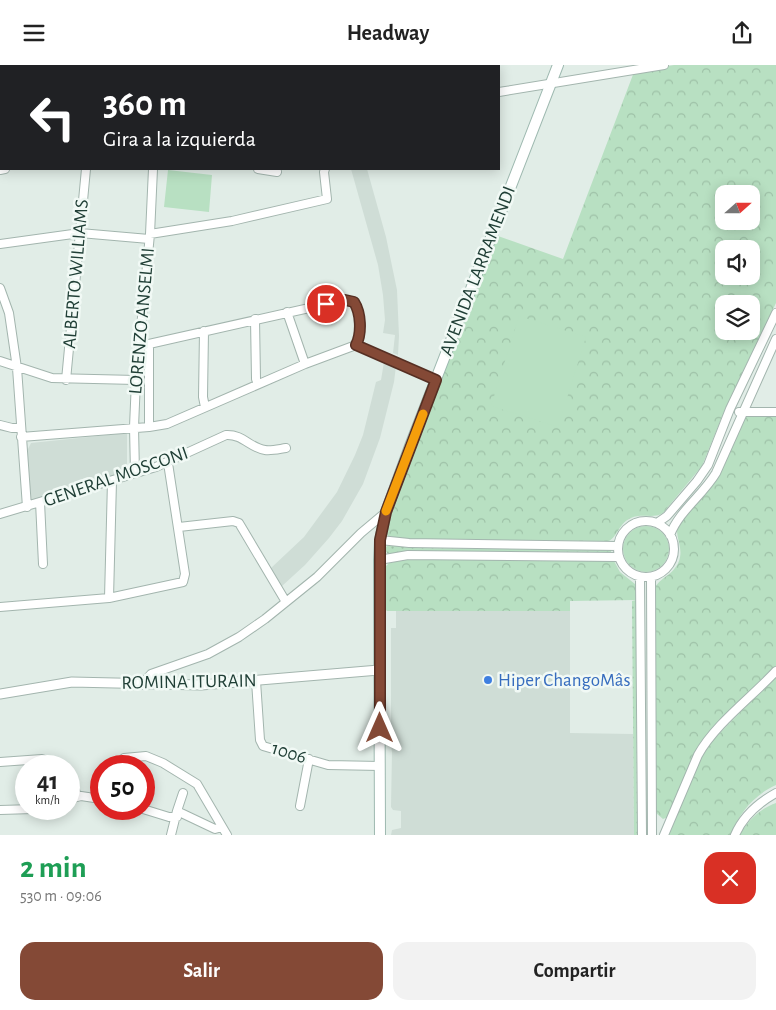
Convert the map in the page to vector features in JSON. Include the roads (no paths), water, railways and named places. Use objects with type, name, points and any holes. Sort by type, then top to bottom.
[{"type":"main road","name":"AVENIDA LARRAMENDI","points":[[380,835],[380,540],[386,512],[558,65]]},
{"type":"street","points":[[500,92],[664,65]]},
{"type":"street","name":"ALBERTO WILLIAMS","points":[[66,380],[86,170]]},
{"type":"street","name":"LORENZO ANSELMI","points":[[135,473],[136,380],[153,170]]},
{"type":"street","points":[[264,170],[276,172]]},
{"type":"street","points":[[0,244],[80,233],[149,237],[232,221],[326,199],[325,170]]},
{"type":"street","points":[[0,288],[9,313],[17,368],[27,507]]},
{"type":"street","points":[[139,343],[149,344],[345,300],[354,302],[357,307],[360,333],[356,345]]},
{"type":"street","points":[[288,312],[305,364]]},
{"type":"street","points":[[657,523],[667,516],[703,473],[730,409],[776,313]]},
{"type":"street","points":[[256,319],[256,379],[258,384]]},
{"type":"street","points":[[204,331],[203,397],[205,407]]},
{"type":"street","points":[[670,535],[675,523],[705,489],[716,473],[776,339]]},
{"type":"street","points":[[149,344],[149,427]]},
{"type":"street","points":[[21,437],[167,424],[305,364],[356,345],[436,380]]},
{"type":"street","points":[[0,361],[17,368],[66,380],[136,380]]},
{"type":"street","points":[[730,409],[742,413],[776,413]]},
{"type":"street","points":[[0,425],[21,428]]},
{"type":"street","name":"GENERAL MOSCONI","points":[[0,514],[168,463],[226,435],[239,437],[264,450],[286,448]]},
{"type":"street","points":[[0,607],[109,598],[183,582],[185,575],[179,527],[168,463]]},
{"type":"street","points":[[109,598],[112,481]]},
{"type":"street","points":[[40,503],[43,564]]},
{"type":"street","points":[[141,685],[151,673],[208,654],[265,619],[317,577],[361,533],[386,512]]},
{"type":"street","points":[[179,527],[233,521],[239,523],[286,602]]},
{"type":"street","points":[[643,521],[657,523],[670,535],[674,547],[672,561],[664,571],[651,577],[640,577],[626,569],[619,557],[618,546],[624,533],[634,524],[643,521]]},
{"type":"street","points":[[380,540],[410,543],[618,546]]},
{"type":"street","points":[[380,560],[408,555],[619,557]]},
{"type":"street","points":[[640,577],[642,835]]},
{"type":"street","points":[[651,577],[652,835]]},
{"type":"street","name":"ROMINA ITURAIN","points":[[0,694],[72,682],[201,685],[379,670]]},
{"type":"street","points":[[664,835],[704,745],[776,671]]},
{"type":"street","name":"1006","points":[[256,681],[261,744],[263,746],[336,766],[380,766]]},
{"type":"street","points":[[300,806],[309,759]]},
{"type":"street","points":[[155,760],[179,772],[199,787],[227,835]]},
{"type":"street","points":[[0,762],[15,761]]},
{"type":"street","points":[[171,835],[183,793]]},
{"type":"street","points":[[735,835],[743,819],[752,809],[776,793]]},
{"type":"street","points":[[0,811],[15,810]]},
{"type":"street","points":[[155,813],[169,817],[177,814],[189,815],[215,829],[222,827]]},
{"type":"place","name":"Hiper ChangoMâs","points":[[488,680]]}]
